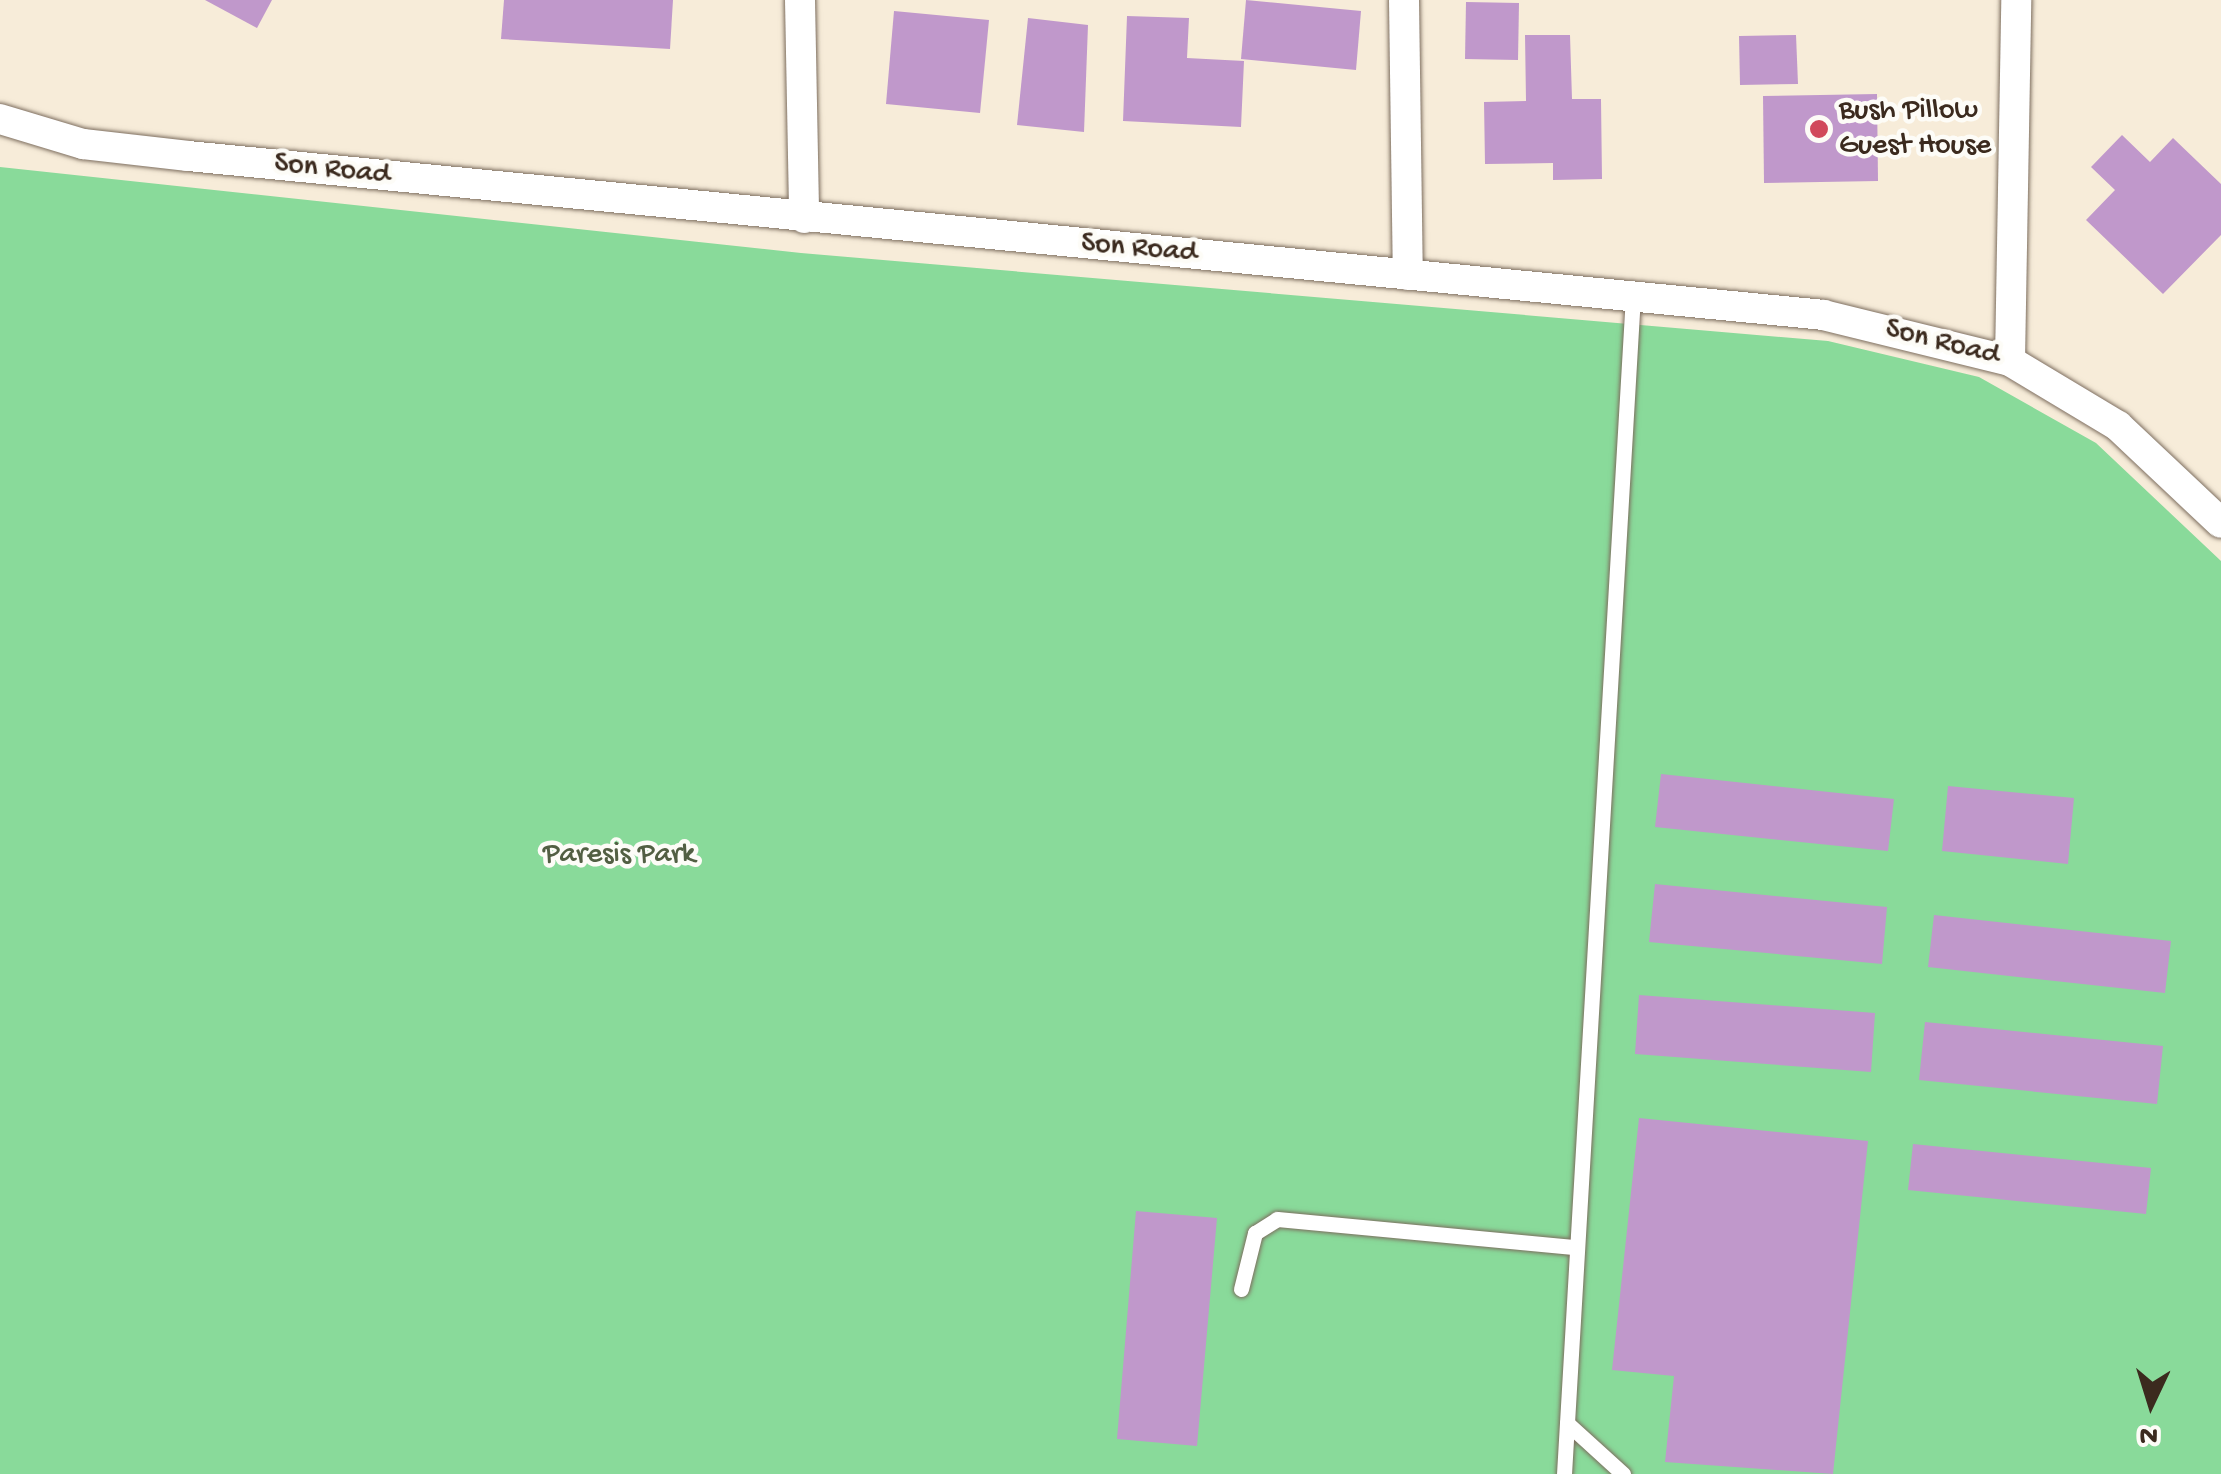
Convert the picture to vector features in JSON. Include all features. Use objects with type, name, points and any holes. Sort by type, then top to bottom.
[{"type":"street","points":[[800,0],[804,218]]},
{"type":"street","points":[[1404,0],[1408,275]]},
{"type":"street","points":[[2010,361],[2016,0]]},
{"type":"street","name":"Son Road","points":[[0,119],[83,144],[804,218],[1408,275],[1634,292],[1824,315],[2010,361],[2118,426],[2221,523]]},
{"type":"lane","points":[[1564,1474],[1574,1247],[1634,292]]},
{"type":"lane","points":[[1241,1289],[1255,1233],[1278,1219],[1574,1247]]},
{"type":"lane","points":[[1567,1422],[1622,1474]]},
{"type":"green space","name":"Paresis Park","points":[[0,167],[801,253],[1828,341],[1979,377],[2096,443],[2221,561],[2221,1474],[0,1474]]},
{"type":"building","points":[[205,0],[272,0],[257,28]]},
{"type":"building","points":[[504,0],[673,0],[670,49],[501,39]]},
{"type":"building","points":[[1246,0],[1361,11],[1356,70],[1241,59]]},
{"type":"building","points":[[1466,2],[1519,3],[1518,60],[1465,59]]},
{"type":"building","points":[[894,11],[989,20],[980,113],[886,104]]},
{"type":"building","points":[[1127,16],[1189,18],[1187,58],[1244,61],[1241,127],[1123,121]]},
{"type":"building","points":[[1028,18],[1088,25],[1084,132],[1017,125]]},
{"type":"building","points":[[1525,35],[1570,35],[1572,99],[1601,99],[1602,179],[1553,180],[1553,163],[1485,164],[1484,102],[1526,101]]},
{"type":"building","points":[[1796,35],[1798,84],[1740,85],[1739,36]]},
{"type":"building","points":[[1877,94],[1878,181],[1764,183],[1763,96]]},
{"type":"building","points":[[2122,135],[2150,162],[2173,138],[2221,184],[2221,235],[2163,294],[2086,220],[2115,190],[2091,167]]},
{"type":"building","points":[[1661,774],[1894,799],[1888,851],[1655,827]]},
{"type":"building","points":[[1948,786],[2074,798],[2068,864],[1942,851]]},
{"type":"building","points":[[1655,884],[1887,907],[1882,964],[1649,942]]},
{"type":"building","points":[[1934,915],[2171,941],[2165,993],[1928,967]]},
{"type":"building","points":[[1639,995],[1875,1013],[1871,1072],[1635,1054]]},
{"type":"building","points":[[1925,1022],[2163,1046],[2157,1104],[1919,1080]]},
{"type":"building","points":[[1639,1118],[1868,1141],[1833,1474],[1665,1462],[1674,1376],[1612,1370]]},
{"type":"building","points":[[1913,1144],[2151,1168],[2146,1214],[1908,1190]]},
{"type":"building","points":[[1136,1211],[1217,1218],[1197,1446],[1117,1439]]},
{"type":"place","name":"Bush Pillow Guest House","points":[[1819,129]]}]
